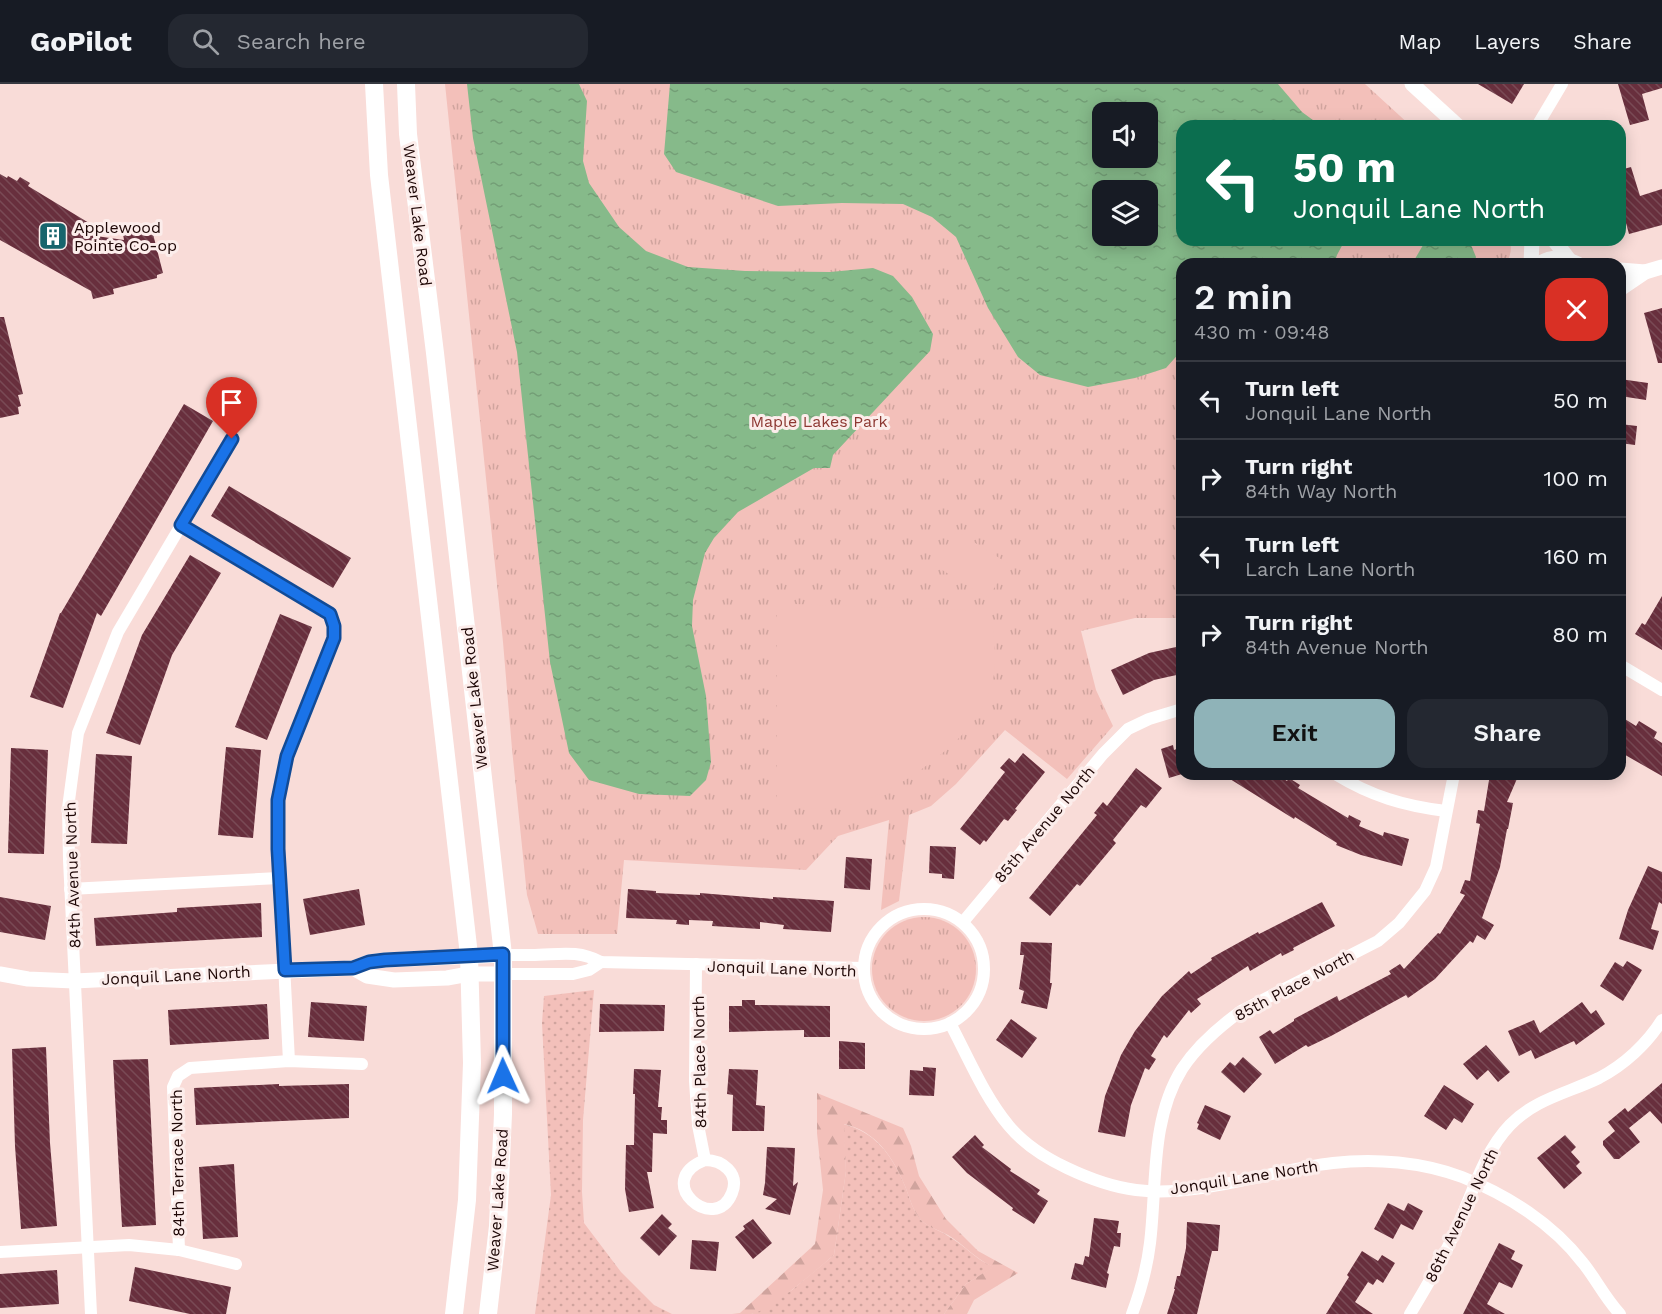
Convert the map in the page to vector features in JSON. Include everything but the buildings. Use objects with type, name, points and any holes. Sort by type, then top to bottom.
[{"type":"main road","name":"Weaver Lake Road","points":[[374,84],[379,175],[469,964],[472,1063],[466,1200],[454,1314]]},
{"type":"main road","name":"Weaver Lake Road","points":[[406,84],[408,134],[503,954],[502,1137],[498,1226],[488,1314]]},
{"type":"street","points":[[1412,84],[1451,120]]},
{"type":"street","points":[[1541,120],[1563,84]]},
{"type":"street","points":[[1559,246],[1570,258]]},
{"type":"street","points":[[1626,285],[1645,272],[1662,267]]},
{"type":"street","points":[[1626,270],[1645,272]]},
{"type":"street","name":"84th Avenue North","points":[[91,1314],[74,981],[68,808],[78,733],[117,632],[232,439]]},
{"type":"street","points":[[181,525],[330,614],[334,626],[334,638],[287,756],[278,800],[279,879],[289,1061],[362,1064]]},
{"type":"street","points":[[1626,669],[1662,690]]},
{"type":"street","name":"85th Avenue North","points":[[963,922],[1092,766],[1128,729],[1149,719],[1176,711]]},
{"type":"street","points":[[1346,780],[1400,804],[1446,811]]},
{"type":"street","name":"85th Place North","points":[[1132,1314],[1144,1282],[1150,1242],[1155,1161],[1163,1119],[1182,1069],[1209,1038],[1240,1011],[1378,940],[1400,923],[1425,891],[1436,867],[1453,780]]},
{"type":"street","points":[[70,889],[279,879]]},
{"type":"street","points":[[863,968],[870,940],[889,919],[918,908],[934,909],[963,922],[976,938],[983,956],[984,976],[978,995],[967,1011],[950,1023]]},
{"type":"street","name":"Jonquil Lane North","points":[[353,968],[367,976],[394,980],[447,978],[469,964],[503,954],[532,955],[570,952],[589,956],[601,962],[863,968],[866,988],[876,1006],[891,1020],[910,1028],[931,1029],[950,1023],[980,1081],[1010,1127],[1045,1157],[1085,1177],[1132,1190],[1153,1191],[1200,1187],[1316,1165],[1357,1161],[1413,1165],[1441,1171],[1476,1184],[1512,1202],[1555,1233],[1584,1263],[1611,1305],[1620,1314]]},
{"type":"street","name":"Jonquil Lane North","points":[[0,974],[28,979],[74,981],[353,968],[369,962],[385,960],[469,964],[502,974],[573,974],[589,970],[601,962]]},
{"type":"street","name":"84th Place North","points":[[696,964],[695,1081],[698,1125],[705,1160]]},
{"type":"street","name":"86th Avenue North","points":[[1410,1314],[1437,1271],[1495,1143],[1511,1124],[1529,1109],[1550,1097],[1600,1077],[1622,1063],[1641,1046],[1662,1020]]},
{"type":"street","name":"84th Terrace North","points":[[179,1250],[173,1087],[178,1076],[190,1068],[289,1061]]},
{"type":"street","points":[[705,1160],[723,1163],[732,1176],[734,1186],[728,1200],[721,1206],[711,1209],[702,1208],[690,1201],[684,1185],[689,1170],[695,1164],[705,1160]]},
{"type":"street","points":[[0,1252],[129,1245],[179,1250],[236,1264]]},
{"type":"green space","name":"Maple Lakes Park","points":[[445,84],[1365,84],[1404,120],[1176,120],[1176,246],[1511,246],[1508,258],[1176,258],[1176,618],[1135,618],[1081,631],[1096,690],[1113,726],[1067,779],[1005,730],[956,784],[931,806],[909,815],[899,901],[881,910],[889,820],[838,836],[806,870],[624,860],[617,934],[538,934],[527,895]]},
{"type":"green space","points":[[956,531],[1009,564],[988,598],[934,565]]},
{"type":"green space","points":[[789,604],[965,610],[991,616],[995,667],[992,684],[981,710],[960,737],[932,762],[882,793],[850,805],[823,809],[777,804],[777,614]]},
{"type":"green space","points":[[924,917],[944,921],[961,932],[972,949],[976,969],[972,989],[961,1006],[944,1017],[924,1021],[904,1017],[887,1006],[876,989],[872,969],[876,949],[887,932],[904,921]]},
{"type":"green space","points":[[594,990],[583,1120],[584,1223],[621,1272],[654,1305],[672,1314],[535,1314],[551,1195],[542,1023],[544,996]]},
{"type":"green space","points":[[817,1093],[903,1128],[911,1146],[919,1176],[946,1219],[978,1251],[1018,1273],[974,1300],[967,1314],[944,1314],[966,1284],[993,1267],[980,1260],[948,1235],[921,1220],[889,1155],[874,1139],[855,1127],[844,1124],[846,1171],[834,1255],[794,1289],[760,1311],[751,1314],[732,1314],[740,1313],[815,1244],[823,1190],[817,1133]]},
{"type":"green space","points":[[843,1124],[865,1133],[882,1147],[895,1165],[921,1220],[994,1267],[966,1284],[944,1314],[752,1314],[792,1290],[834,1255],[846,1171]]},
{"type":"water","points":[[467,84],[579,84],[587,101],[583,161],[589,183],[619,227],[646,251],[688,267],[745,271],[830,272],[873,268],[893,276],[912,297],[933,334],[930,351],[833,455],[830,468],[814,468],[738,512],[714,538],[705,553],[693,600],[692,626],[706,696],[711,762],[706,780],[690,796],[639,794],[589,780],[569,753],[550,662],[517,352],[473,138]]},
{"type":"water","points":[[670,84],[1278,84],[1302,112],[1313,120],[1176,120],[1176,246],[1342,246],[1336,258],[1176,258],[1176,357],[1166,368],[1135,378],[1088,387],[1040,375],[1018,357],[988,308],[956,237],[932,217],[903,204],[842,203],[778,206],[676,172],[664,154]]},
{"type":"water","points":[[1422,246],[1471,246],[1476,257],[1476,258],[1416,258]]},
{"type":"place","name":"Applewood Pointe Co-op","points":[[53,236]]},
{"type":"route","points":[[232,439],[181,525],[330,614],[334,626],[334,638],[287,756],[278,800],[278,849],[285,970],[353,968],[369,962],[385,960],[503,954],[503,1076]]}]
